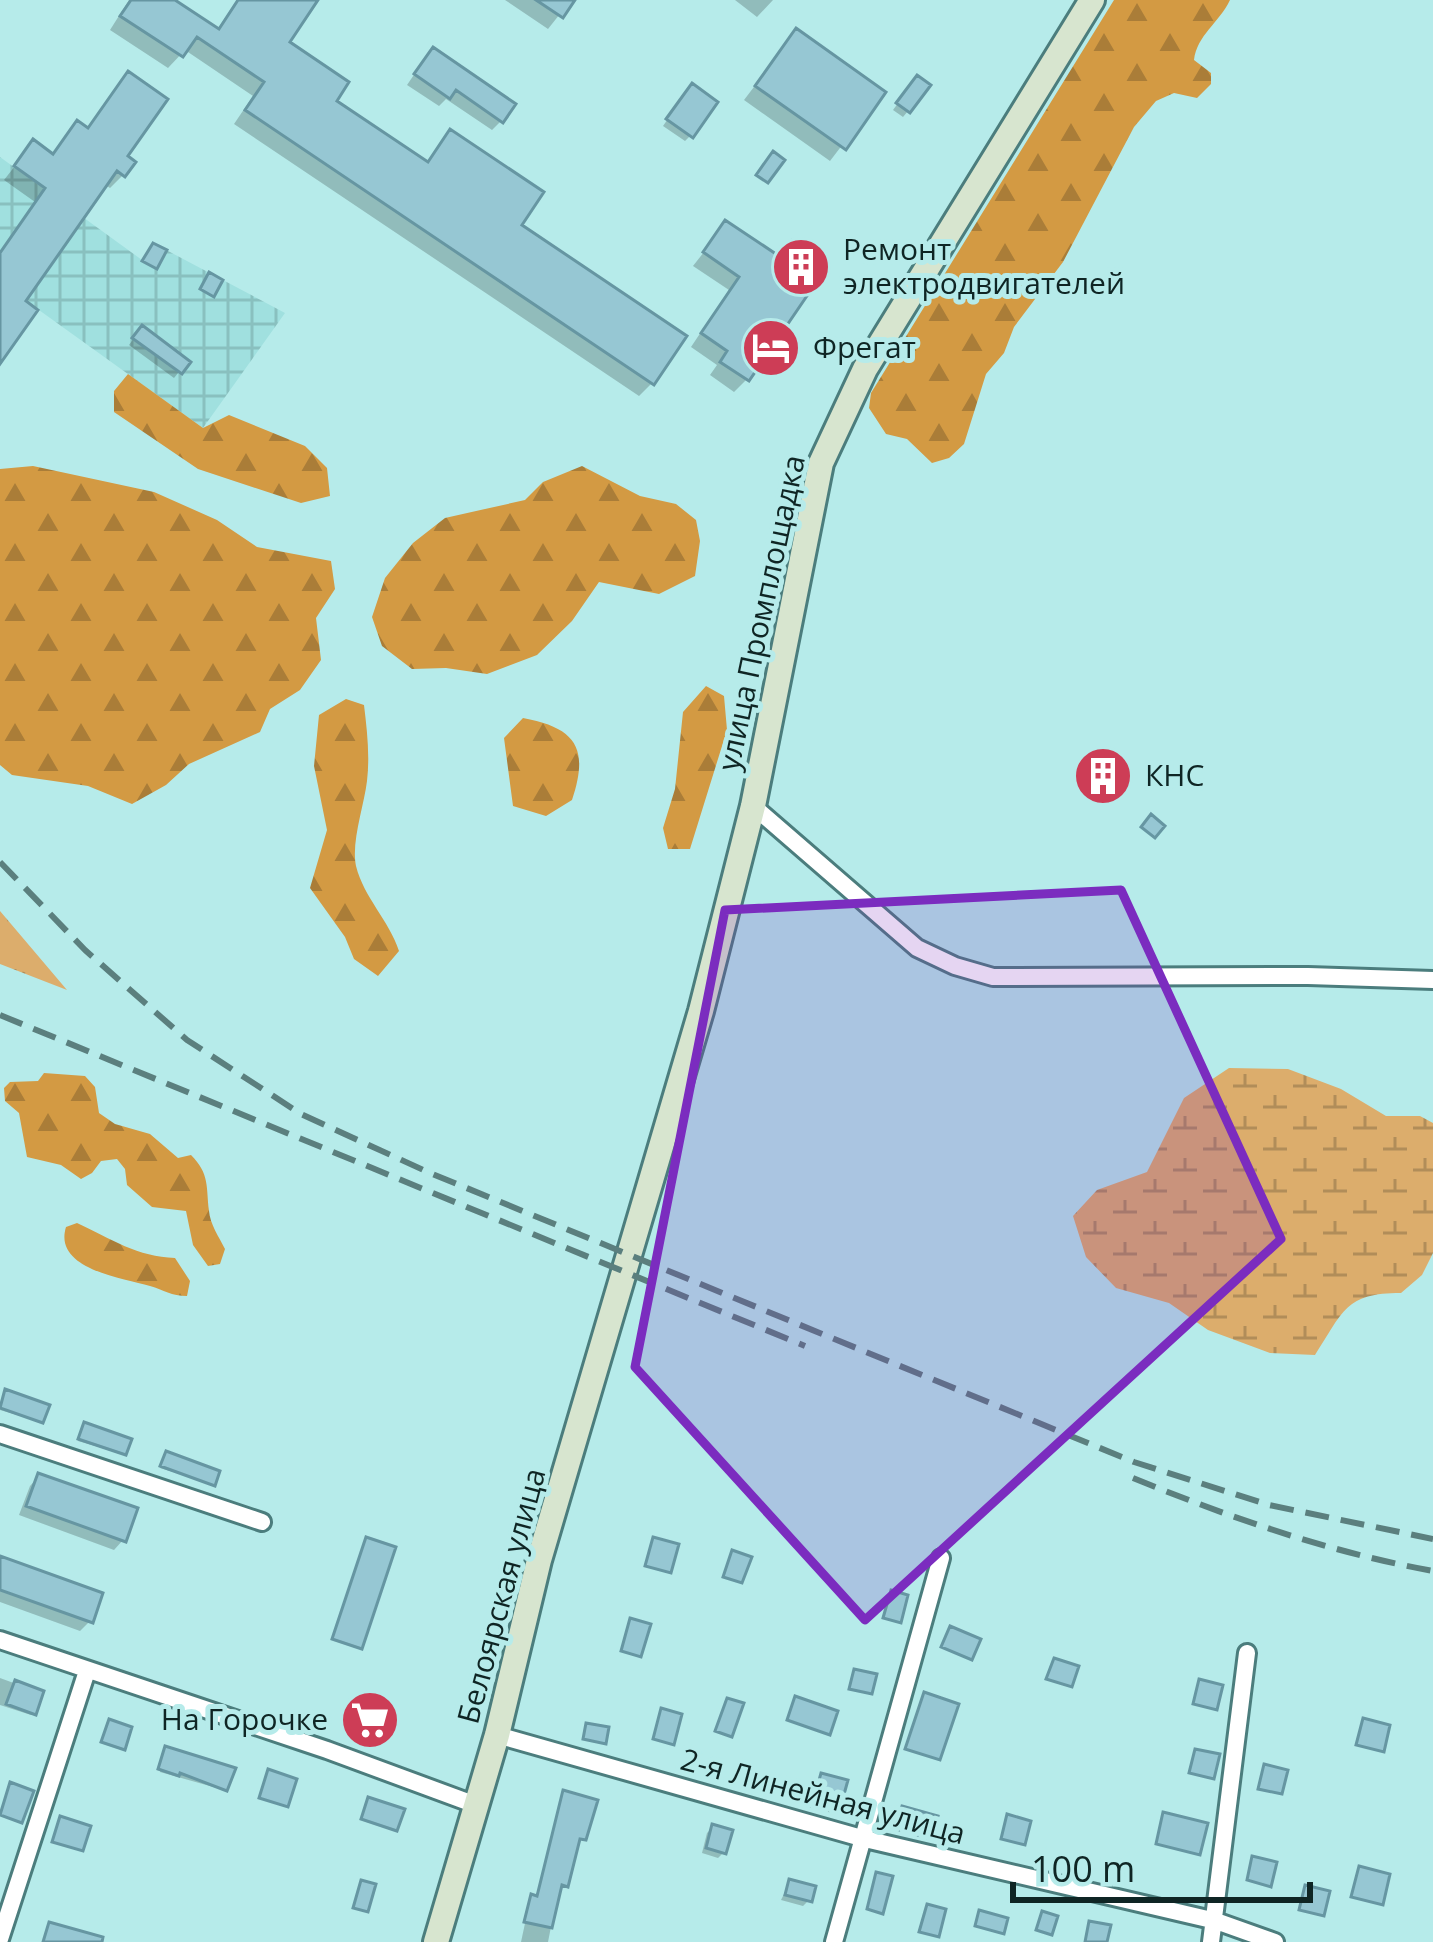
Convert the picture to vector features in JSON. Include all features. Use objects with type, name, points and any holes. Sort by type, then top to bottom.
[{"type":"street","name":"улица Промплощадка","points":[[627,1266],[701,1011],[753,806],[813,489],[830,439],[865,369],[1092,0]]},
{"type":"street","name":"улица Промплощадка","points":[[753,806],[917,948],[955,967],[993,977],[1433,980]]},
{"type":"street","name":"Белоярская улица","points":[[436,1942],[496,1735],[539,1560],[627,1266]]},
{"type":"street","points":[[0,1434],[262,1522]]},
{"type":"street","points":[[834,1942],[941,1558]]},
{"type":"street","points":[[0,1640],[476,1805]]},
{"type":"street","points":[[1211,1942],[1247,1653]]},
{"type":"street","points":[[0,1939],[87,1670]]},
{"type":"street","name":"2-я Линейная улица","points":[[496,1735],[865,1839],[1216,1922],[1275,1942]]},
{"type":"highlighted area","points":[[1121,890],[1281,1239],[865,1620],[635,1367],[725,910]]},
{"type":"shaded area","points":[[0,157],[142,260],[153,243],[285,313],[203,428],[0,282]]},
{"type":"green space","points":[[1114,0],[1230,0],[1196,51],[1194,60],[1211,73],[1211,84],[1197,98],[1174,93],[1156,101],[1134,127],[1063,262],[986,374],[964,444],[949,458],[932,463],[907,439],[886,434],[869,408],[871,393]]},
{"type":"green space","points":[[128,374],[203,428],[229,415],[305,446],[327,468],[330,496],[301,503],[198,469],[114,412],[114,391]]},
{"type":"green space","points":[[33,466],[154,492],[217,520],[257,547],[331,561],[335,589],[316,618],[321,660],[300,690],[270,709],[260,732],[189,764],[166,785],[132,804],[88,786],[12,775],[0,765],[0,469]]},
{"type":"green space","points":[[582,466],[640,496],[676,504],[696,520],[700,541],[695,576],[659,594],[599,582],[572,621],[537,655],[487,674],[412,669],[382,646],[372,617],[385,578],[413,543],[445,518],[525,500],[543,482]]},
{"type":"green space","points":[[706,686],[724,696],[727,730],[690,849],[668,849],[663,828],[675,789],[683,712]]},
{"type":"green space","points":[[346,699],[364,705],[368,743],[356,866],[399,951],[378,976],[354,959],[345,937],[310,888],[327,830],[314,766],[319,715]]},
{"type":"green space","points":[[523,718],[567,735],[578,754],[572,800],[546,816],[513,806],[504,738]]},
{"type":"green space","points":[[0,911],[67,990],[0,964]]},
{"type":"green space","points":[[1229,1068],[1288,1069],[1341,1089],[1386,1116],[1420,1116],[1433,1123],[1433,1253],[1422,1275],[1401,1293],[1357,1301],[1340,1316],[1315,1355],[1270,1353],[1208,1330],[1169,1303],[1116,1288],[1086,1257],[1073,1216],[1097,1190],[1147,1172],[1184,1098]]},
{"type":"green space","points":[[44,1073],[85,1076],[95,1087],[99,1113],[115,1124],[150,1134],[178,1158],[191,1155],[204,1175],[211,1221],[225,1249],[220,1264],[208,1266],[193,1245],[186,1211],[152,1207],[127,1185],[125,1169],[117,1159],[101,1161],[81,1179],[61,1165],[27,1157],[19,1113],[5,1101],[4,1088],[10,1082],[38,1081]]},
{"type":"green space","points":[[77,1223],[137,1251],[175,1258],[190,1281],[187,1296],[108,1275],[79,1262],[65,1241],[66,1227]]},
{"type":"building","points":[[131,0],[175,0],[219,29],[238,0],[318,0],[290,42],[349,82],[337,101],[428,162],[450,129],[544,192],[522,225],[687,336],[654,385],[245,110],[264,82],[197,37],[183,57],[120,16]]},
{"type":"building","points":[[536,0],[575,0],[563,18]]},
{"type":"building","points":[[796,28],[886,92],[846,150],[755,86]]},
{"type":"building","points":[[433,47],[516,104],[503,123],[456,90],[450,99],[414,74]]},
{"type":"building","points":[[128,71],[168,99],[128,156],[136,162],[125,177],[117,171],[26,301],[38,310],[0,364],[0,253],[45,188],[14,166],[33,139],[53,154],[77,120],[88,128]]},
{"type":"building","points":[[917,75],[931,85],[910,113],[896,103]]},
{"type":"building","points":[[692,83],[718,102],[693,138],[666,119]]},
{"type":"building","points":[[773,151],[785,160],[768,183],[756,175]]},
{"type":"building","points":[[725,220],[782,258],[792,241],[828,265],[749,381],[720,362],[727,351],[701,333],[739,277],[703,252]]},
{"type":"building","points":[[153,243],[167,250],[157,269],[142,261]]},
{"type":"building","points":[[209,272],[223,280],[214,297],[200,289]]},
{"type":"building","points":[[142,325],[191,362],[182,374],[132,338]]},
{"type":"building","name":"КНС","points":[[1103,764],[1114,775],[1103,786],[1092,775]]},
{"type":"building","points":[[1151,814],[1165,826],[1155,838],[1141,827]]},
{"type":"building","points":[[5,1389],[50,1405],[43,1423],[0,1408]]},
{"type":"building","points":[[84,1422],[132,1439],[126,1455],[78,1439]]},
{"type":"building","points":[[166,1451],[220,1471],[215,1486],[160,1466]]},
{"type":"building","points":[[38,1473],[138,1508],[126,1542],[26,1506]]},
{"type":"building","points":[[366,1537],[396,1547],[362,1649],[332,1639]]},
{"type":"building","points":[[653,1537],[679,1544],[671,1573],[645,1566]]},
{"type":"building","points":[[732,1550],[752,1557],[742,1583],[723,1577]]},
{"type":"building","points":[[0,1556],[103,1593],[93,1623],[0,1590]]},
{"type":"building","points":[[891,1590],[908,1595],[901,1623],[883,1618]]},
{"type":"building","points":[[630,1618],[651,1624],[641,1657],[621,1651]]},
{"type":"building","points":[[950,1626],[981,1639],[972,1660],[941,1647]]},
{"type":"building","points":[[1054,1658],[1079,1666],[1072,1687],[1046,1679]]},
{"type":"building","points":[[854,1669],[877,1674],[872,1694],[849,1689]]},
{"type":"building","points":[[1199,1679],[1223,1685],[1217,1710],[1193,1704]]},
{"type":"building","points":[[15,1680],[44,1691],[36,1715],[6,1704]]},
{"type":"building","points":[[924,1692],[959,1704],[940,1760],[905,1749]]},
{"type":"building","points":[[795,1696],[838,1711],[830,1735],[787,1720]]},
{"type":"building","points":[[727,1698],[744,1703],[732,1737],[715,1731]]},
{"type":"building","name":"На Горочке","points":[[362,1708],[383,1715],[377,1732],[357,1726]]},
{"type":"building","points":[[661,1708],[682,1714],[674,1745],[653,1739]]},
{"type":"building","points":[[1363,1718],[1390,1725],[1384,1752],[1356,1745]]},
{"type":"building","points":[[109,1719],[132,1727],[125,1750],[101,1742]]},
{"type":"building","points":[[586,1723],[609,1727],[606,1744],[583,1739]]},
{"type":"building","points":[[165,1746],[236,1768],[227,1791],[158,1769]]},
{"type":"building","points":[[1195,1749],[1220,1754],[1214,1779],[1189,1773]]},
{"type":"building","points":[[1264,1764],[1288,1770],[1282,1794],[1258,1789]]},
{"type":"building","points":[[268,1769],[297,1779],[288,1807],[259,1798]]},
{"type":"building","points":[[821,1773],[848,1780],[840,1809],[813,1802]]},
{"type":"building","points":[[10,1782],[34,1791],[22,1823],[0,1815]]},
{"type":"building","points":[[563,1790],[598,1800],[586,1840],[580,1839],[568,1887],[562,1885],[552,1928],[524,1922],[531,1894],[537,1896]]},
{"type":"building","points":[[368,1797],[405,1809],[397,1831],[361,1819]]},
{"type":"building","points":[[902,1806],[938,1816],[931,1839],[896,1829]]},
{"type":"building","points":[[1163,1812],[1208,1823],[1200,1855],[1156,1844]]},
{"type":"building","points":[[1007,1814],[1031,1821],[1025,1845],[1001,1839]]},
{"type":"building","points":[[60,1816],[91,1826],[83,1851],[52,1842]]},
{"type":"building","points":[[712,1824],[733,1830],[726,1854],[706,1848]]},
{"type":"building","points":[[1252,1856],[1277,1862],[1271,1887],[1247,1880]]},
{"type":"building","points":[[1359,1866],[1390,1874],[1383,1905],[1351,1897]]},
{"type":"building","points":[[876,1872],[893,1876],[883,1914],[867,1909]]},
{"type":"building","points":[[789,1879],[816,1886],[812,1902],[785,1895]]},
{"type":"building","points":[[361,1880],[376,1884],[368,1912],[353,1908]]},
{"type":"building","points":[[1305,1885],[1330,1891],[1324,1916],[1299,1910]]},
{"type":"building","points":[[927,1904],[946,1909],[939,1937],[919,1932]]},
{"type":"building","points":[[979,1910],[1008,1918],[1004,1934],[975,1926]]},
{"type":"building","points":[[1042,1911],[1058,1916],[1052,1935],[1036,1930]]},
{"type":"building","points":[[1089,1921],[1111,1925],[1107,1942],[1085,1942]]},
{"type":"building","points":[[49,1922],[103,1937],[102,1942],[43,1942]]},
{"type":"railway","points":[[0,862],[85,950],[187,1040],[301,1114],[430,1173],[1134,1462],[1269,1505],[1433,1539]]},
{"type":"railway","points":[[0,1015],[805,1346]]},
{"type":"railway","points":[[1133,1478],[1281,1532],[1433,1571]]},
{"type":"place","name":"Ремонт электродвигателей","points":[[801,267]]},
{"type":"place","name":"Фрегат","points":[[771,348]]},
{"type":"place","name":"КНС","points":[[1103,776]]},
{"type":"place","name":"На Горочке","points":[[370,1720]]}]
